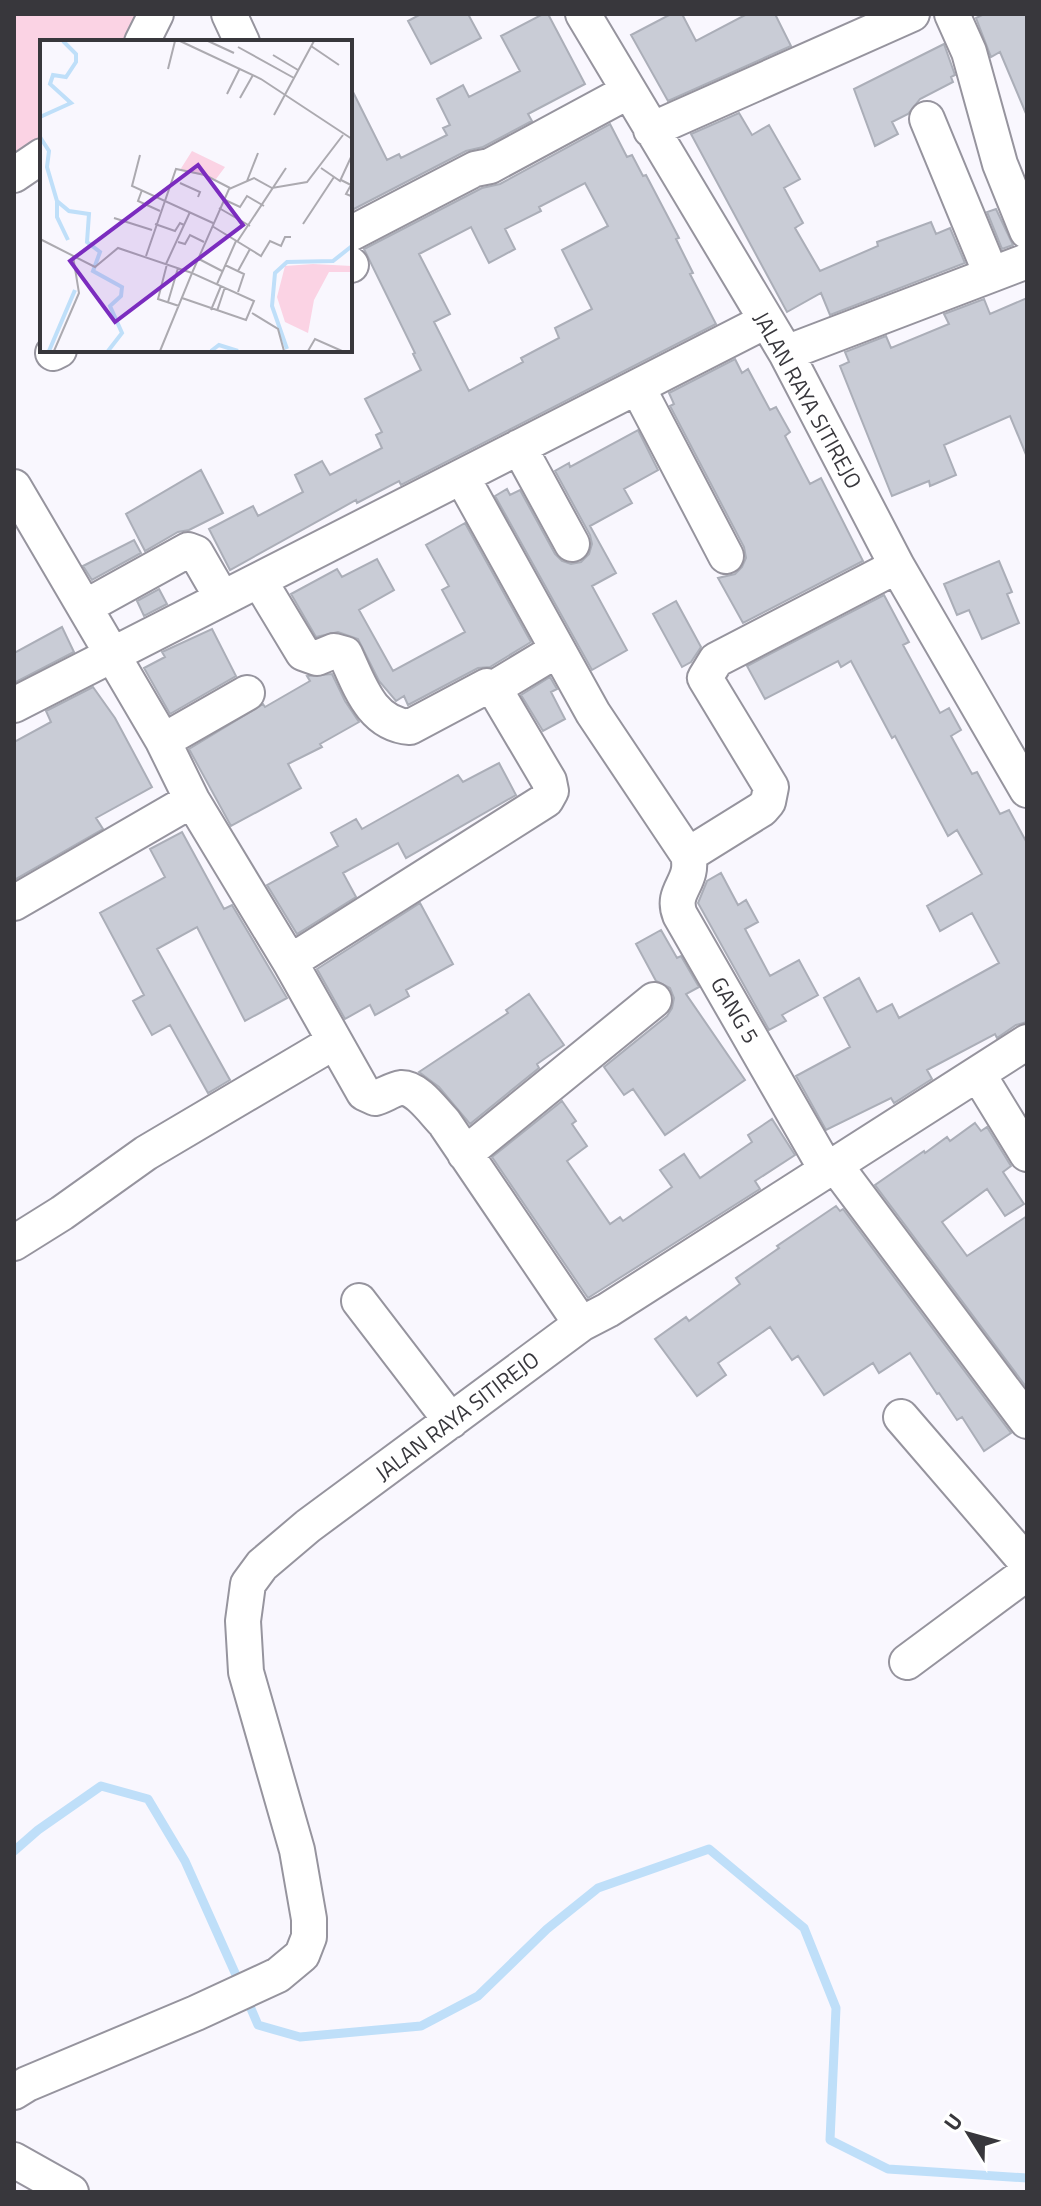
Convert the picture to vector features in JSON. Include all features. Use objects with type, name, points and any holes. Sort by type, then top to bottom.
[{"type":"street","points":[[143,40],[156,14]]},
{"type":"street","points":[[229,14],[241,40]]},
{"type":"street","name":"JALAN RAYA SITIREJO","points":[[583,14],[786,353],[897,566],[1026,786]]},
{"type":"street","points":[[651,130],[912,14]]},
{"type":"street","points":[[786,353],[991,274],[1027,255],[969,52],[952,14]]},
{"type":"street","points":[[352,233],[475,169],[490,166],[629,91]]},
{"type":"street","points":[[927,119],[991,274]]},
{"type":"street","points":[[14,175],[40,157]]},
{"type":"street","points":[[14,705],[766,321]]},
{"type":"street","points":[[638,388],[726,556]]},
{"type":"street","points":[[519,447],[572,544]]},
{"type":"street","points":[[462,477],[593,713],[685,851],[762,809],[772,795],[771,787],[705,678],[709,668],[716,660],[897,566]]},
{"type":"street","points":[[14,487],[163,741],[192,800],[290,962],[364,1093],[375,1098],[399,1088],[412,1092],[444,1122],[581,1324]]},
{"type":"street","points":[[85,607],[188,550],[193,551],[222,598]]},
{"type":"street","points":[[259,580],[303,653],[317,658],[334,651],[345,654],[373,710],[389,723],[410,727],[487,686],[494,688],[549,781],[551,791],[546,800],[290,962]]},
{"type":"street","points":[[494,688],[557,650]]},
{"type":"street","points":[[163,741],[247,693]]},
{"type":"street","points":[[14,903],[192,800]]},
{"type":"street","name":"GANG 5","points":[[685,851],[689,876],[677,897],[680,915],[830,1167],[1027,1421]]},
{"type":"street","points":[[465,1154],[654,1000]]},
{"type":"street","points":[[14,1243],[146,1153],[334,1042]]},
{"type":"street","name":"JALAN RAYA SITIREJO","points":[[14,2092],[278,1975],[302,1955],[309,1937],[309,1919],[297,1850],[246,1672],[243,1621],[248,1584],[262,1565],[581,1324],[608,1310],[1027,1042]]},
{"type":"street","points":[[978,1074],[1027,1154]]},
{"type":"street","points":[[359,1301],[451,1421]]},
{"type":"street","points":[[901,1417],[1027,1563]]},
{"type":"street","points":[[907,1662],[1027,1573]]},
{"type":"street","points":[[14,2160],[71,2192]]},
{"type":"shaded area","points":[[14,14],[146,14],[133,40],[40,40],[40,149],[14,167]]},
{"type":"building","points":[[421,14],[468,14],[481,38],[431,64],[408,21]]},
{"type":"building","points":[[548,14],[585,84],[528,114],[532,121],[352,210],[352,90],[387,160],[399,154],[401,158],[447,135],[443,128],[450,125],[437,99],[463,85],[469,97],[520,71],[501,36]]},
{"type":"building","points":[[671,14],[682,14],[696,41],[747,14],[775,14],[791,46],[668,101],[631,35]]},
{"type":"building","points":[[984,14],[1027,14],[1027,116],[1000,52],[991,57],[976,18]]},
{"type":"building","points":[[944,44],[955,75],[951,77],[953,82],[920,99],[908,114],[892,122],[898,134],[875,146],[854,89]]},
{"type":"building","points":[[739,113],[752,135],[769,125],[800,179],[784,188],[803,223],[795,228],[820,271],[878,246],[877,242],[931,222],[936,234],[950,228],[965,263],[830,315],[821,293],[787,312],[691,134]]},
{"type":"building","points":[[610,124],[627,157],[632,155],[643,176],[646,175],[679,238],[676,239],[693,273],[690,274],[716,324],[401,485],[399,481],[357,503],[356,500],[230,570],[209,529],[253,506],[258,516],[303,492],[295,475],[322,461],[330,475],[382,448],[376,435],[382,432],[365,399],[421,370],[364,249],[482,188],[500,184]],"holes":[[[585,183],[608,226],[562,250],[592,309],[555,328],[559,338],[521,358],[523,362],[469,391],[434,322],[450,314],[419,254],[471,227],[489,263],[515,249],[505,229]]]},
{"type":"building","points":[[996,209],[1013,245],[1002,249],[987,212]]},
{"type":"building","points":[[1027,298],[1027,457],[1010,416],[944,445],[956,475],[930,486],[929,481],[892,496],[840,366],[849,362],[845,352],[886,336],[891,348],[949,324],[944,314],[984,299],[990,314]]},
{"type":"building","points":[[735,359],[742,373],[748,369],[770,410],[776,407],[790,432],[785,436],[810,484],[821,478],[863,561],[743,623],[718,578],[735,574],[742,567],[746,558],[744,547],[670,406],[674,404],[669,393]]},
{"type":"building","points":[[638,430],[658,470],[624,489],[632,503],[590,526],[616,573],[592,586],[627,650],[592,670],[495,496],[507,489],[510,495],[520,490],[555,554],[571,564],[581,562],[589,554],[592,544],[590,535],[555,471],[569,463],[570,467]]},
{"type":"building","points":[[201,470],[223,513],[189,530],[178,532],[145,551],[126,514]]},
{"type":"building","points":[[465,523],[531,642],[490,667],[478,668],[408,705],[404,696],[396,701],[379,681],[358,639],[338,632],[316,637],[291,594],[337,569],[342,577],[377,559],[394,590],[359,610],[393,671],[465,632],[442,590],[449,586],[426,545]]},
{"type":"building","points":[[134,540],[141,553],[92,580],[83,566]]},
{"type":"building","points":[[999,561],[1012,592],[1007,594],[1019,623],[982,639],[969,610],[957,615],[944,584]]},
{"type":"building","points":[[159,589],[167,604],[144,616],[137,601]]},
{"type":"building","points":[[884,595],[909,642],[903,645],[940,713],[949,708],[961,730],[951,736],[972,774],[977,772],[1000,814],[1009,810],[1027,843],[1027,1022],[1016,1025],[997,1038],[995,1034],[927,1070],[932,1079],[894,1103],[891,1098],[826,1130],[796,1076],[850,1047],[824,998],[859,978],[877,1012],[892,1004],[899,1018],[999,963],[972,913],[940,931],[927,906],[982,874],[957,830],[948,836],[851,661],[841,667],[838,661],[765,699],[747,666]]},
{"type":"building","points":[[676,601],[701,647],[691,662],[682,667],[653,614]]},
{"type":"building","points":[[62,627],[74,652],[14,683],[14,653]]},
{"type":"building","points":[[212,629],[236,676],[170,714],[144,668],[165,657],[162,652]]},
{"type":"building","points":[[332,674],[359,722],[320,744],[322,747],[288,764],[301,788],[231,826],[189,749],[263,704],[265,707],[310,681],[307,676]]},
{"type":"building","points":[[550,677],[557,689],[551,692],[565,719],[543,731],[521,695]]},
{"type":"building","points":[[93,687],[115,718],[152,787],[96,818],[103,829],[14,880],[14,742],[51,722],[46,711]]},
{"type":"building","points":[[499,763],[516,795],[406,858],[398,843],[343,873],[356,897],[297,934],[267,885],[338,846],[331,833],[356,819],[362,829],[458,775],[463,782]]},
{"type":"building","points":[[182,832],[224,909],[232,905],[287,998],[245,1021],[197,927],[157,949],[230,1080],[208,1093],[170,1025],[152,1035],[133,1001],[144,995],[100,913],[165,877],[150,849]]},
{"type":"building","points":[[721,873],[738,905],[746,900],[758,922],[745,929],[770,976],[799,960],[818,995],[782,1015],[786,1021],[769,1030],[698,903],[707,881]]},
{"type":"building","points":[[420,903],[453,964],[406,990],[409,996],[375,1015],[370,1005],[345,1019],[317,969]]},
{"type":"building","points":[[661,930],[699,987],[686,994],[745,1080],[665,1135],[633,1089],[624,1095],[604,1067],[667,1016],[672,1008],[674,998],[670,988],[656,981],[636,944]]},
{"type":"building","points":[[529,994],[564,1045],[537,1064],[539,1068],[470,1124],[439,1087],[419,1072],[508,1013],[506,1010]]},
{"type":"building","points":[[562,1101],[576,1121],[572,1124],[587,1146],[567,1161],[610,1224],[620,1217],[623,1221],[672,1187],[660,1170],[684,1154],[700,1178],[752,1142],[748,1135],[772,1119],[795,1155],[755,1181],[760,1189],[588,1298],[492,1157]]},
{"type":"building","points":[[975,1123],[981,1131],[987,1127],[1011,1166],[1003,1172],[1024,1204],[1005,1216],[987,1189],[942,1222],[967,1256],[1027,1216],[1027,1388],[875,1185],[924,1151],[947,1137],[950,1141]]},
{"type":"building","points":[[836,1206],[840,1211],[843,1209],[1011,1433],[984,1451],[962,1417],[957,1420],[937,1394],[910,1353],[879,1373],[873,1363],[824,1395],[798,1356],[792,1360],[770,1327],[718,1363],[726,1375],[697,1396],[655,1339],[686,1317],[689,1321],[740,1284],[736,1278]]},
{"type":"waterway","points":[[14,1851],[38,1830],[101,1786],[148,1799],[185,1861],[240,1984]]},
{"type":"waterway","points":[[246,1997],[258,2025],[300,2037],[421,2026],[478,1996],[547,1929],[598,1888],[709,1849],[804,1928],[836,2008],[830,2140],[888,2169],[1027,2178]]}]
